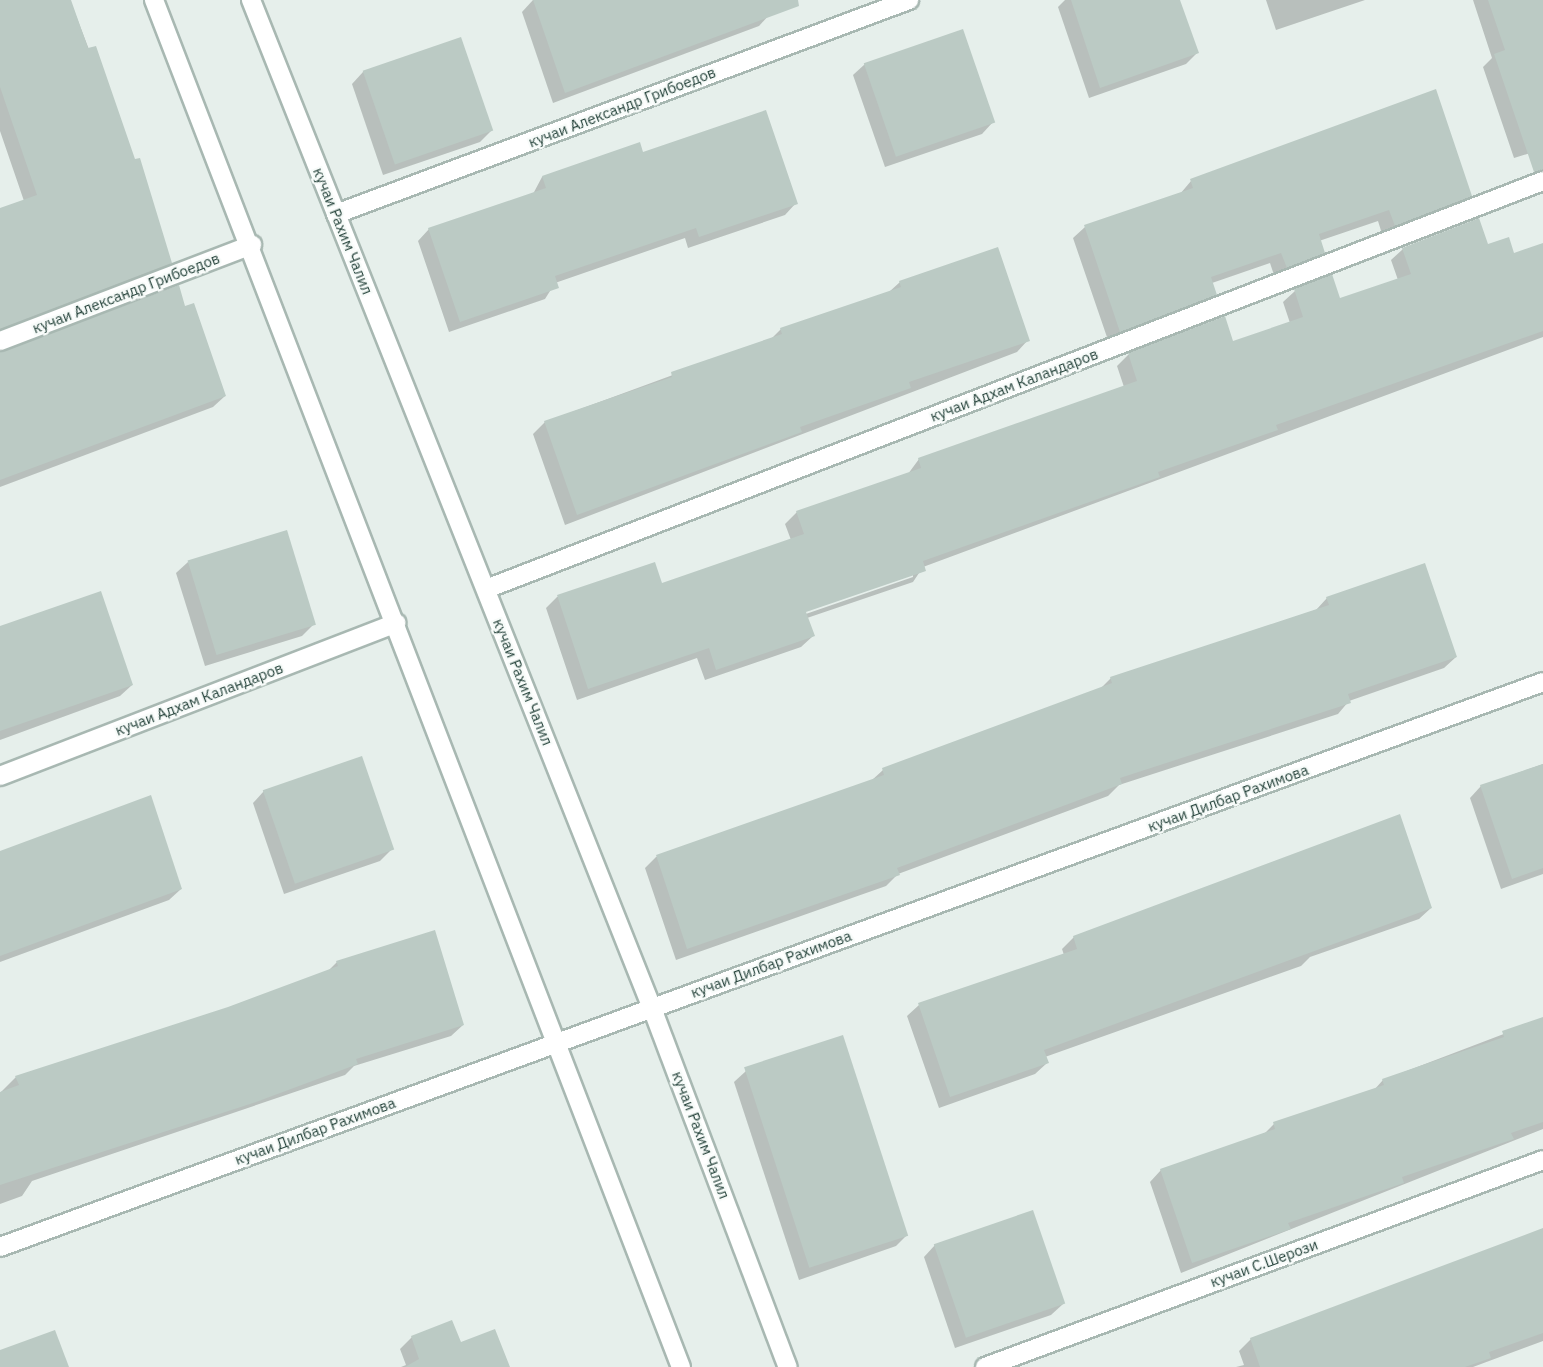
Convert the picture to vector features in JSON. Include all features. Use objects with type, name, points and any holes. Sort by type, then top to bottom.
[{"type":"street","points":[[154,0],[252,244],[398,623],[553,1043],[681,1367]]},
{"type":"street","name":"кучаи Рахим Чалил","points":[[251,0],[652,1008],[788,1367]]},
{"type":"street","name":"кучаи Александр Грибоедов","points":[[336,214],[909,0]]},
{"type":"street","name":"кучаи Адхам Каландаров","points":[[486,589],[1543,181]]},
{"type":"street","name":"кучаи Александр Грибоедов","points":[[0,340],[252,244]]},
{"type":"street","name":"кучаи Адхам Каландаров","points":[[0,776],[398,623]]},
{"type":"street","name":"кучаи Дилбар Рахимова","points":[[0,1246],[1543,682]]},
{"type":"street","name":"кучаи С.Шерози","points":[[985,1367],[1543,1160]]},
{"type":"building","points":[[0,0],[71,0],[88,48],[96,46],[135,159],[140,158],[172,263],[0,329],[0,208],[37,195],[0,87]]},
{"type":"building","points":[[533,0],[798,0],[799,6],[565,93]]},
{"type":"building","points":[[1071,0],[1180,0],[1199,53],[1100,88]]},
{"type":"building","points":[[1488,0],[1543,0],[1543,170],[1534,172],[1494,54],[1505,50]]},
{"type":"building","points":[[963,29],[995,123],[896,157],[864,63]]},
{"type":"building","points":[[461,37],[493,131],[395,164],[363,71]]},
{"type":"building","points":[[1436,89],[1472,196],[1395,226],[1389,210],[1319,234],[1325,253],[1287,268],[1281,253],[1211,277],[1217,295],[1120,332],[1084,225],[1193,188],[1190,179]]},
{"type":"building","points":[[766,110],[798,204],[699,237],[696,228],[555,276],[559,288],[460,322],[428,228],[546,188],[542,176],[640,142],[643,152]]},
{"type":"building","points":[[1479,218],[1488,244],[1509,237],[1514,253],[1543,243],[1543,331],[1276,425],[1278,430],[1158,472],[1160,477],[923,561],[926,571],[806,612],[815,636],[716,670],[709,648],[588,689],[557,595],[655,562],[662,583],[804,534],[796,511],[921,468],[918,458],[1137,381],[1128,353],[1225,316],[1233,341],[1303,317],[1294,289],[1332,274],[1340,298],[1411,274],[1402,248]]},
{"type":"building","points":[[998,247],[1030,341],[909,382],[911,388],[800,427],[802,432],[577,515],[544,421],[672,377],[671,372],[782,334],[780,328],[901,287],[899,281]]},
{"type":"building","points":[[179,285],[185,306],[194,303],[226,396],[0,480],[0,352]]},
{"type":"building","points":[[287,530],[316,625],[216,655],[188,560]]},
{"type":"building","points":[[1425,563],[1457,657],[1348,694],[1351,703],[1120,778],[1122,784],[897,868],[900,875],[687,949],[656,855],[884,775],[882,768],[1112,683],[1110,677],[1329,605],[1326,597]]},
{"type":"building","points":[[101,591],[133,685],[0,731],[0,626]]},
{"type":"building","points":[[362,756],[394,850],[295,884],[263,790]]},
{"type":"building","points":[[1543,764],[1543,868],[1512,879],[1480,785]]},
{"type":"building","points":[[151,795],[182,889],[0,956],[0,851]]},
{"type":"building","points":[[1400,814],[1432,908],[1044,1050],[1049,1063],[950,1097],[918,1003],[1077,949],[1073,936]]},
{"type":"building","points":[[435,930],[464,1025],[356,1059],[358,1064],[253,1103],[0,1185],[0,1092],[19,1085],[15,1076],[228,1007],[338,966],[336,961]]},
{"type":"building","points":[[1543,1017],[1543,1122],[1511,1133],[1514,1139],[1402,1177],[1404,1183],[1288,1223],[1291,1229],[1192,1263],[1160,1169],[1275,1129],[1273,1122],[1384,1085],[1382,1079],[1504,1037],[1502,1031]]},
{"type":"building","points":[[843,1035],[908,1236],[809,1268],[744,1067]]},
{"type":"building","points":[[1033,1210],[1065,1304],[966,1338],[934,1244]]},
{"type":"building","points":[[1543,1228],[1543,1333],[1489,1352],[1491,1358],[1465,1367],[1260,1367],[1250,1338]]},
{"type":"building","points":[[452,1320],[461,1342],[495,1329],[510,1367],[405,1367],[419,1359],[411,1336]]},
{"type":"building","points":[[55,1330],[69,1367],[0,1367],[0,1350]]}]
